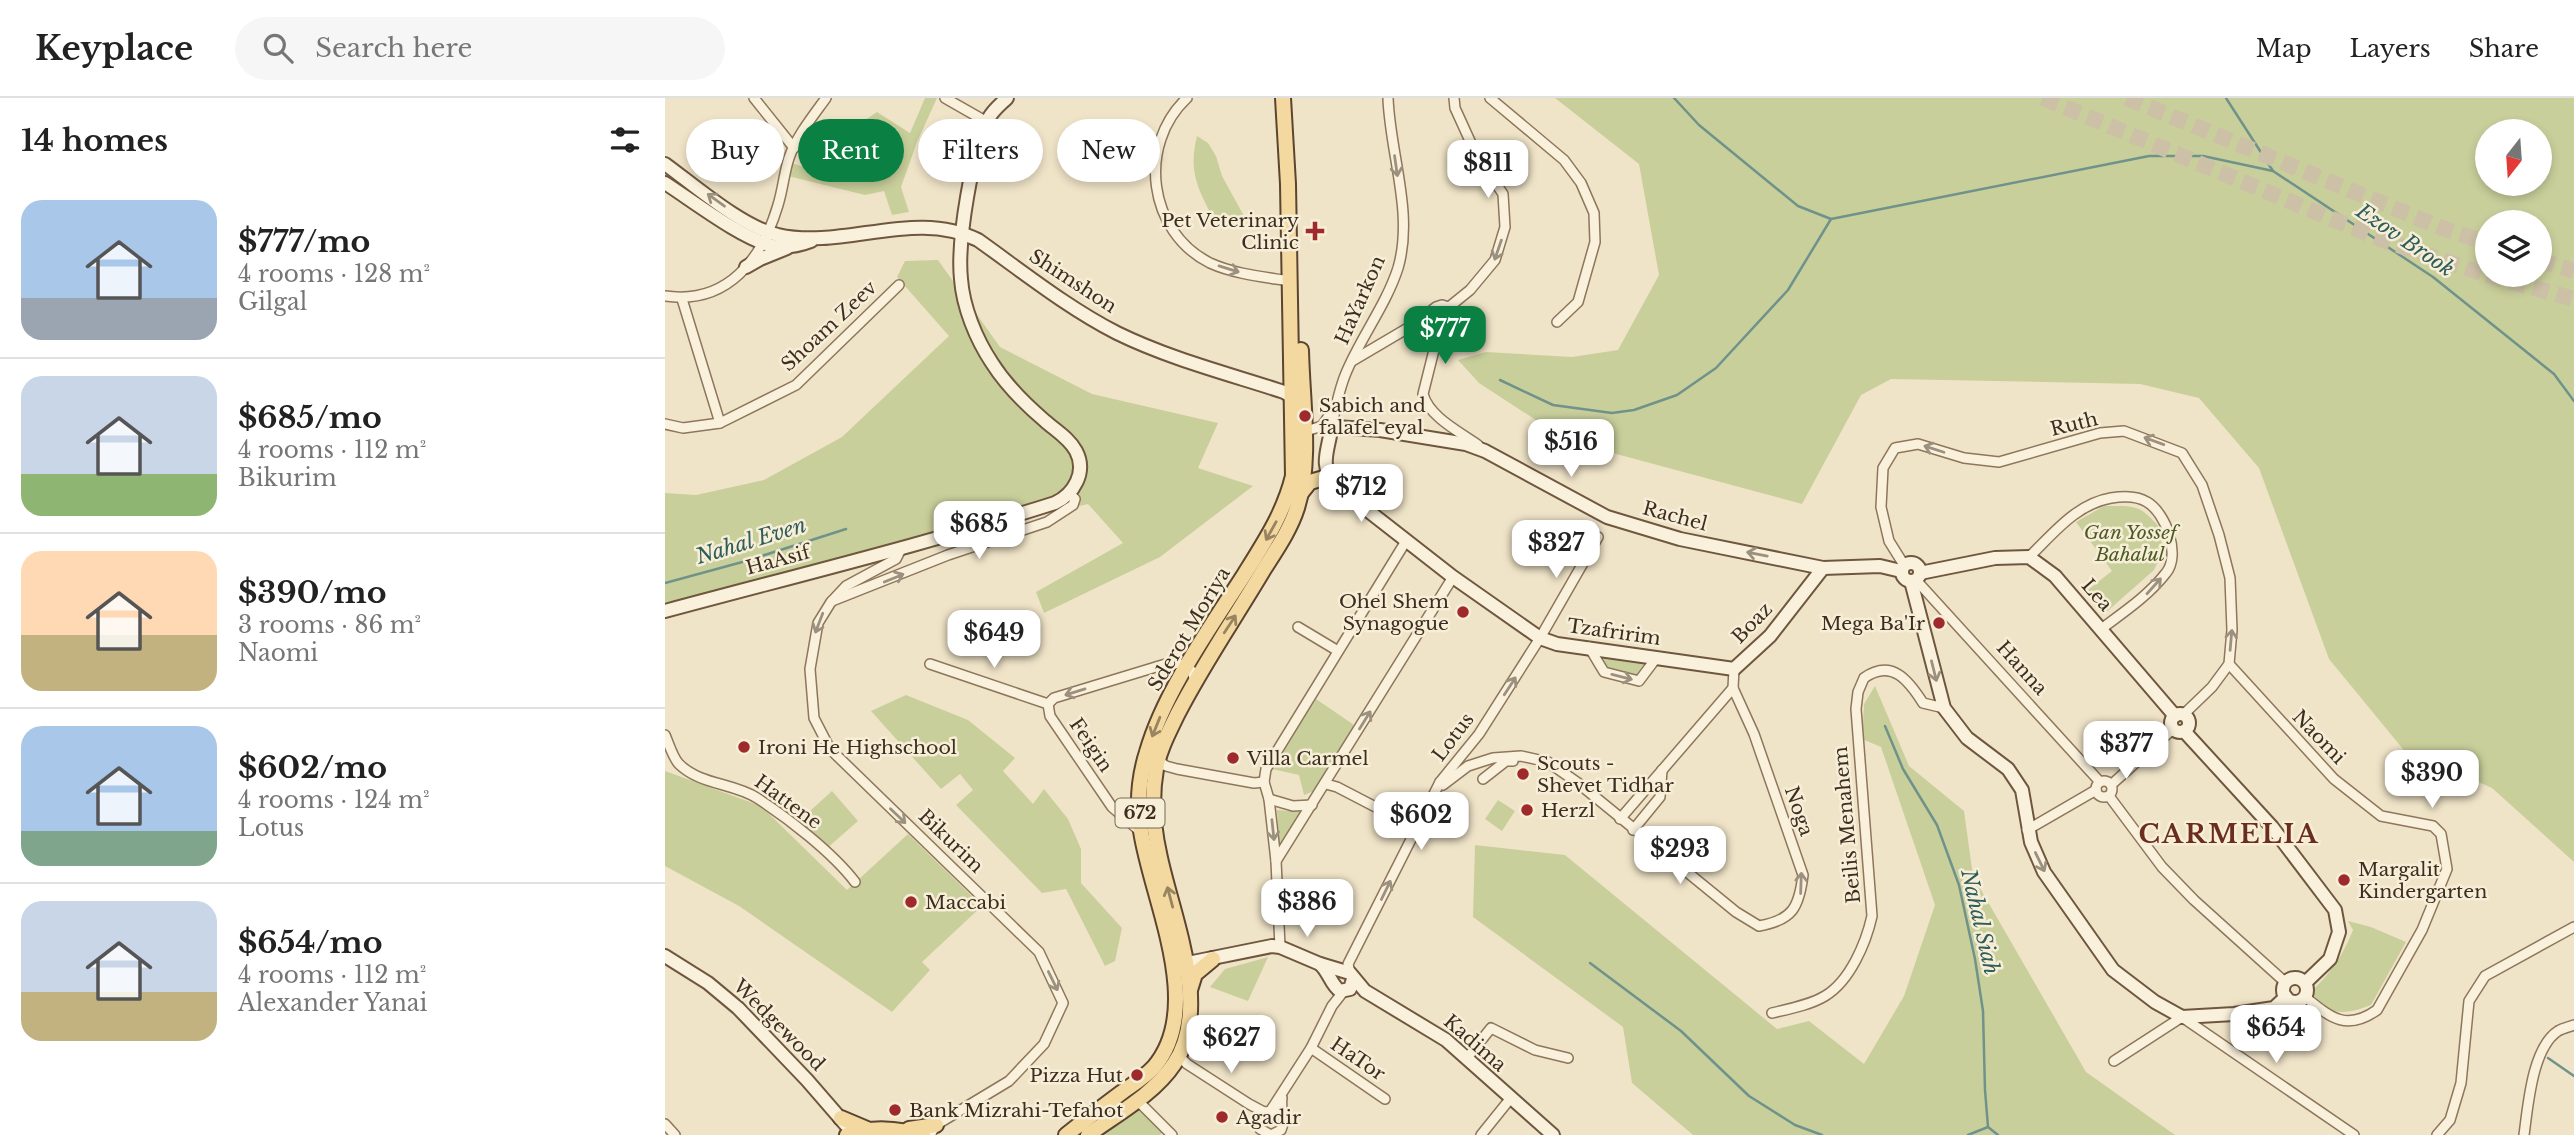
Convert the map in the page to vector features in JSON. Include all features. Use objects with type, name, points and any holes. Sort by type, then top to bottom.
[{"type":"main road","name":"Sderot Moriya","points":[[1066,1135],[1148,1073],[1161,1058],[1171,1033],[1180,965],[1156,838],[1154,797],[1158,760],[1194,682],[1280,543],[1296,512],[1302,492],[1289,281],[1283,98]]},
{"type":"main road","name":"Sderot Moriya","points":[[1089,1135],[1159,1083],[1180,1054],[1190,1007],[1189,991],[1141,832],[1140,785],[1147,750],[1187,666],[1276,521],[1301,468],[1303,432],[1297,400],[1294,128],[1291,98]]},
{"type":"main road","points":[[1302,492],[1310,482],[1329,481]]},
{"type":"main road","points":[[1189,991],[1195,974],[1213,959]]},
{"type":"main road","points":[[841,1118],[849,1124],[868,1130],[923,1135]]},
{"type":"main road","points":[[850,1135],[868,1130]]},
{"type":"main road","points":[[901,1133],[933,1130]]},
{"type":"street","points":[[754,98],[794,148]]},
{"type":"street","points":[[746,267],[764,243],[779,202],[789,158],[826,98]]},
{"type":"street","points":[[945,98],[983,119]]},
{"type":"street","points":[[989,119],[1007,98]]},
{"type":"street","points":[[1187,98],[1169,117],[1164,127],[1156,167],[1157,189],[1163,215],[1172,232],[1188,248],[1211,263],[1289,281]]},
{"type":"street","name":"HaYarkon","points":[[1331,430],[1336,403],[1352,361],[1398,268],[1404,227],[1388,98]]},
{"type":"street","points":[[1454,98],[1455,108],[1475,152],[1503,194],[1505,227],[1495,260],[1471,290],[1449,307],[1423,389],[1424,399],[1433,412],[1485,451]]},
{"type":"street","points":[[1490,98],[1564,160],[1581,183],[1594,213],[1595,242],[1578,302],[1557,322]]},
{"type":"street","name":"Shimshon","points":[[665,164],[742,219],[764,243]]},
{"type":"street","points":[[831,602],[948,555],[1047,522],[1073,505],[1075,499],[1070,494],[1076,485],[1080,467],[1075,449],[1014,393],[981,345],[964,301],[961,247],[971,182]]},
{"type":"street","name":"Shimshon","points":[[665,183],[764,243],[791,247],[815,238]]},
{"type":"street","points":[[949,229],[966,214]]},
{"type":"street","points":[[966,214],[968,226],[978,240]]},
{"type":"street","points":[[930,227],[944,232],[961,247]]},
{"type":"street","name":"Shimshon","points":[[764,243],[777,235],[815,238],[930,227],[963,233],[978,240],[1076,309],[1115,332],[1297,400]]},
{"type":"street","points":[[961,247],[967,240],[978,240]]},
{"type":"street","points":[[665,296],[682,299],[711,293],[746,267],[791,247]]},
{"type":"street","name":"Shoam Zeev","points":[[665,424],[683,428],[720,423],[796,385],[899,285]]},
{"type":"street","points":[[682,299],[720,423]]},
{"type":"street","points":[[1352,361],[1413,326],[1436,307],[1449,307]]},
{"type":"street","points":[[1303,432],[1322,426],[1336,403]]},
{"type":"street","name":"Rachel","points":[[1331,430],[1338,426],[1380,430],[1448,440],[1485,451],[1607,517],[1680,539],[1823,568],[1903,568]]},
{"type":"street","points":[[1329,481],[1325,470],[1331,430]]},
{"type":"street","name":"Ruth","points":[[1903,568],[1889,541],[1881,508],[1883,468],[1895,448],[1918,444],[1965,458],[1999,462],[2100,433],[2125,431],[2182,453],[2202,485],[2220,536],[2230,578],[2232,630],[2229,664]]},
{"type":"street","points":[[1301,468],[1320,463],[1327,455]]},
{"type":"street","name":"Tzafririm","points":[[1301,468],[1329,481],[1453,577],[1540,638],[1557,644],[1734,668]]},
{"type":"street","name":"Bikurim","points":[[933,1130],[1009,1081],[1044,1044],[1063,1003],[1039,952],[830,749],[814,719],[810,669],[818,623],[831,602],[846,586],[896,559],[902,547],[993,523],[1055,503],[1070,494]]},
{"type":"street","points":[[1903,568],[1905,579],[1995,558],[2029,557],[2074,514],[2109,498],[2132,496],[2148,502],[2163,518],[2170,534],[2168,571],[2141,600],[2101,629]]},
{"type":"street","name":"Lotus","points":[[1344,981],[1348,964],[1440,782],[1479,734],[1540,638],[1598,537]]},
{"type":"street","points":[[1280,947],[1276,861],[1269,799],[1264,782],[1269,762],[1406,541]]},
{"type":"street","name":"HaAsif","points":[[665,611],[902,547]]},
{"type":"street","name":"Lea","points":[[2029,557],[2055,576],[2101,629],[2179,723],[2272,827],[2335,910],[2339,932],[2330,959],[2305,983]]},
{"type":"street","name":"Boaz","points":[[1733,688],[1734,668],[1770,636],[1823,568]]},
{"type":"street","points":[[1276,861],[1453,577]]},
{"type":"street","points":[[1915,578],[1944,708],[1967,738],[2008,769],[2022,790],[2031,842],[2045,872],[2113,970],[2155,1002],[2182,1017],[2354,1135]]},
{"type":"street","name":"Hanna","points":[[1915,578],[2098,786]]},
{"type":"street","points":[[1298,626],[1338,651]]},
{"type":"street","points":[[1589,647],[1604,672],[1639,681],[1657,657]]},
{"type":"street","points":[[930,664],[1048,704],[1054,698],[1161,665],[1176,663],[1187,666],[1193,673],[1194,682]]},
{"type":"street","points":[[2112,785],[2179,723],[2229,664]]},
{"type":"street","name":"Naomi","points":[[2229,664],[2239,678],[2344,786],[2381,816],[2433,826],[2441,834],[2447,869],[2422,930],[2377,1010],[2368,1016],[2346,1021],[2332,1018],[2305,997]]},
{"type":"street","name":"Beilis Menahem","points":[[1772,1013],[1826,996],[1851,970],[1867,940],[1873,916],[1856,709],[1858,692],[1864,678],[1879,671],[1895,672],[1910,682],[1923,703],[1944,708]]},
{"type":"street","points":[[1620,819],[1733,688]]},
{"type":"street","name":"Noga","points":[[1633,830],[1735,912],[1759,926],[1777,923],[1788,917],[1800,899],[1803,875],[1754,734],[1733,688]]},
{"type":"street","name":"Feigin","points":[[1048,704],[1050,716],[1112,807],[1141,832]]},
{"type":"street","name":"Hattene","points":[[665,735],[678,763],[698,777],[740,788],[759,799],[840,862],[855,882]]},
{"type":"street","points":[[1440,782],[1443,785],[1468,766],[1493,758],[1521,756],[1548,762],[1578,783],[1633,830],[1660,797],[1662,770]]},
{"type":"street","points":[[1158,760],[1177,769],[1254,783],[1264,782]]},
{"type":"street","points":[[1483,779],[1491,766],[1506,761],[1553,765]]},
{"type":"street","points":[[2028,830],[2105,781],[2112,785]]},
{"type":"street","points":[[1326,783],[1416,828]]},
{"type":"street","points":[[2109,796],[2113,790],[2112,785]]},
{"type":"street","points":[[2098,786],[2100,796],[2109,796]]},
{"type":"street","points":[[2109,796],[2162,867],[2194,900],[2286,983]]},
{"type":"street","points":[[1269,799],[1293,806],[1312,805]]},
{"type":"street","points":[[2437,1135],[2450,1120],[2461,1083],[2469,1001],[2485,976],[2574,928]]},
{"type":"street","points":[[1180,965],[1272,946],[1320,964],[1344,981],[1311,1048],[1283,1093],[1258,1121],[1269,1134],[1283,1126],[1283,1093]]},
{"type":"street","name":"Wedgewood","points":[[665,956],[708,983],[738,1008],[841,1118],[850,1135]]},
{"type":"street","points":[[665,963],[680,965]]},
{"type":"street","points":[[2295,978],[2305,983],[2305,997],[2295,1002],[2286,997],[2286,983],[2295,978]]},
{"type":"street","name":"Kadima","points":[[1344,981],[1423,1024],[1467,1058],[1553,1135]]},
{"type":"street","points":[[2114,1061],[2182,1017],[2274,1008],[2286,997]]},
{"type":"street","points":[[2524,1135],[2534,1073],[2545,1046],[2557,1032],[2574,1025]]},
{"type":"street","points":[[1467,1058],[1491,1028],[1535,1050],[1567,1058]]},
{"type":"street","name":"HaTor","points":[[1311,1048],[1385,1099]]},
{"type":"street","points":[[1180,1054],[1187,1064],[1249,1104],[1281,1115]]},
{"type":"street","points":[[1481,1135],[1510,1099]]},
{"type":"street","points":[[1134,1101],[1140,1103],[1172,1135]]},
{"type":"street","points":[[665,1124],[675,1135]]},
{"type":"green space","points":[[925,98],[937,98],[927,119],[918,119],[918,140],[904,179],[904,129],[910,133]]},
{"type":"green space","points":[[1555,98],[2574,98],[2574,862],[2492,788],[2442,766],[2412,760],[2329,659],[2259,468],[2199,398],[2140,384],[1891,379],[1861,395],[1802,504],[1568,441],[1479,383],[1458,360],[1486,352],[1572,357],[1618,350],[1659,275],[1639,164]]},
{"type":"green space","points":[[877,112],[888,119],[866,119]]},
{"type":"green space","points":[[1197,136],[1208,143],[1216,156],[1222,176],[1244,216],[1234,223],[1214,220],[1203,199],[1194,170]]},
{"type":"green space","points":[[791,163],[798,165],[798,178],[788,176]]},
{"type":"green space","points":[[812,182],[903,182],[901,187],[909,212],[892,215],[884,191],[865,195]]},
{"type":"green space","points":[[938,260],[1000,347],[1092,394],[1218,423],[1198,468],[1253,486],[1160,557],[1044,613],[1036,592],[1123,543],[1088,504],[665,603],[665,493],[696,495],[764,480],[842,437],[949,336],[897,277],[905,261]]},
{"type":"green space","name":"Gan Yossef Bahalul","points":[[2104,506],[2137,508],[2147,515],[2161,529],[2162,553],[2154,570],[2103,615],[2085,592],[2112,571],[2076,522]]},
{"type":"green space","points":[[1600,654],[1646,662],[1636,675],[1607,668]]},
{"type":"green space","points":[[1875,686],[1909,766],[1964,811],[1973,876],[2086,1072],[2175,1135],[1693,1135],[1632,1083],[1623,1027],[1473,917],[1475,845],[1565,855],[1777,1029],[1809,1021],[1864,1064],[1904,996],[1935,905],[1881,747],[1862,739],[1864,704]]},
{"type":"green space","points":[[906,695],[968,720],[1015,758],[1003,771],[1033,804],[1044,789],[1068,819],[1081,849],[1081,883],[1122,928],[1115,961],[1105,966],[1066,889],[1042,893],[956,805],[973,790],[960,774],[941,789],[871,711]]},
{"type":"green space","points":[[1316,699],[1354,725],[1314,791],[1304,795],[1299,775],[1272,769]]},
{"type":"green space","points":[[665,771],[761,806],[847,890],[908,834],[982,906],[922,962],[930,970],[892,1012],[739,906],[665,866]]},
{"type":"green space","points":[[832,791],[858,821],[826,849],[800,820]]},
{"type":"green space","points":[[1498,800],[1515,811],[1502,831],[1485,819]]},
{"type":"green space","points":[[1277,810],[1301,812],[1302,815],[1282,843],[1279,843]]},
{"type":"green space","points":[[2348,921],[2371,927],[2406,942],[2371,1005],[2338,1012],[2324,1006],[2309,994],[2329,972],[2345,948],[2353,930]]},
{"type":"green space","points":[[1268,957],[1248,1001],[1210,987],[1225,969]]},
{"type":"green space","points":[[1138,1106],[1164,1131],[1160,1135],[1098,1135]]},
{"type":"waterway","points":[[1674,98],[1699,125],[1798,206],[1831,219],[2149,156],[2203,156],[2273,171]]},
{"type":"waterway","name":"Ezov Brook","points":[[2226,98],[2273,171],[2433,277],[2554,374],[2574,401]]},
{"type":"waterway","points":[[1500,380],[1553,405],[1612,413],[1634,410],[1677,395],[1716,368],[1788,290],[1831,219]]},
{"type":"waterway","name":"Nahal Even","points":[[665,583],[846,529]]},
{"type":"waterway","name":"Nahal Siah","points":[[1885,726],[1903,769],[1937,825],[1959,885],[1983,1011],[1988,1127],[1998,1135]]},
{"type":"waterway","points":[[1590,963],[1681,1031],[1749,1096],[1795,1125],[1822,1135]]},
{"type":"waterway","points":[[2548,1058],[2574,1076]]},
{"type":"waterway","points":[[1968,1135],[1988,1127]]},
{"type":"tunnel","points":[[2043,98],[2380,239],[2475,271]]},
{"type":"tunnel","points":[[2127,98],[2442,228],[2475,239]]},
{"type":"tunnel","points":[[2552,264],[2574,271]]},
{"type":"tunnel","points":[[2530,287],[2574,299]]},
{"type":"place","name":"Pet Veterinary Clinic","points":[[1315,231]]},
{"type":"place","name":"Sabich and falafel eyal","points":[[1305,416]]},
{"type":"place","name":"Ohel Shem Synagogue","points":[[1463,612]]},
{"type":"place","name":"Mega Ba'Ir","points":[[1939,623]]},
{"type":"place","name":"Ironi He Highschool","points":[[744,747]]},
{"type":"place","name":"Villa Carmel","points":[[1233,758]]},
{"type":"place","name":"Scouts - Shevet Tidhar","points":[[1523,774]]},
{"type":"place","name":"Herzl","points":[[1527,810]]},
{"type":"place","name":"Margalit Kindergarten","points":[[2344,880]]},
{"type":"place","name":"Maccabi","points":[[911,902]]},
{"type":"place","name":"Pizza Hut","points":[[1137,1075]]},
{"type":"place","name":"Bank Mizrahi-Tefahot","points":[[895,1110]]},
{"type":"place","name":"Agadir","points":[[1222,1117]]},
{"type":"district","name":"CARMELIA","points":[[2229,834]]}]
